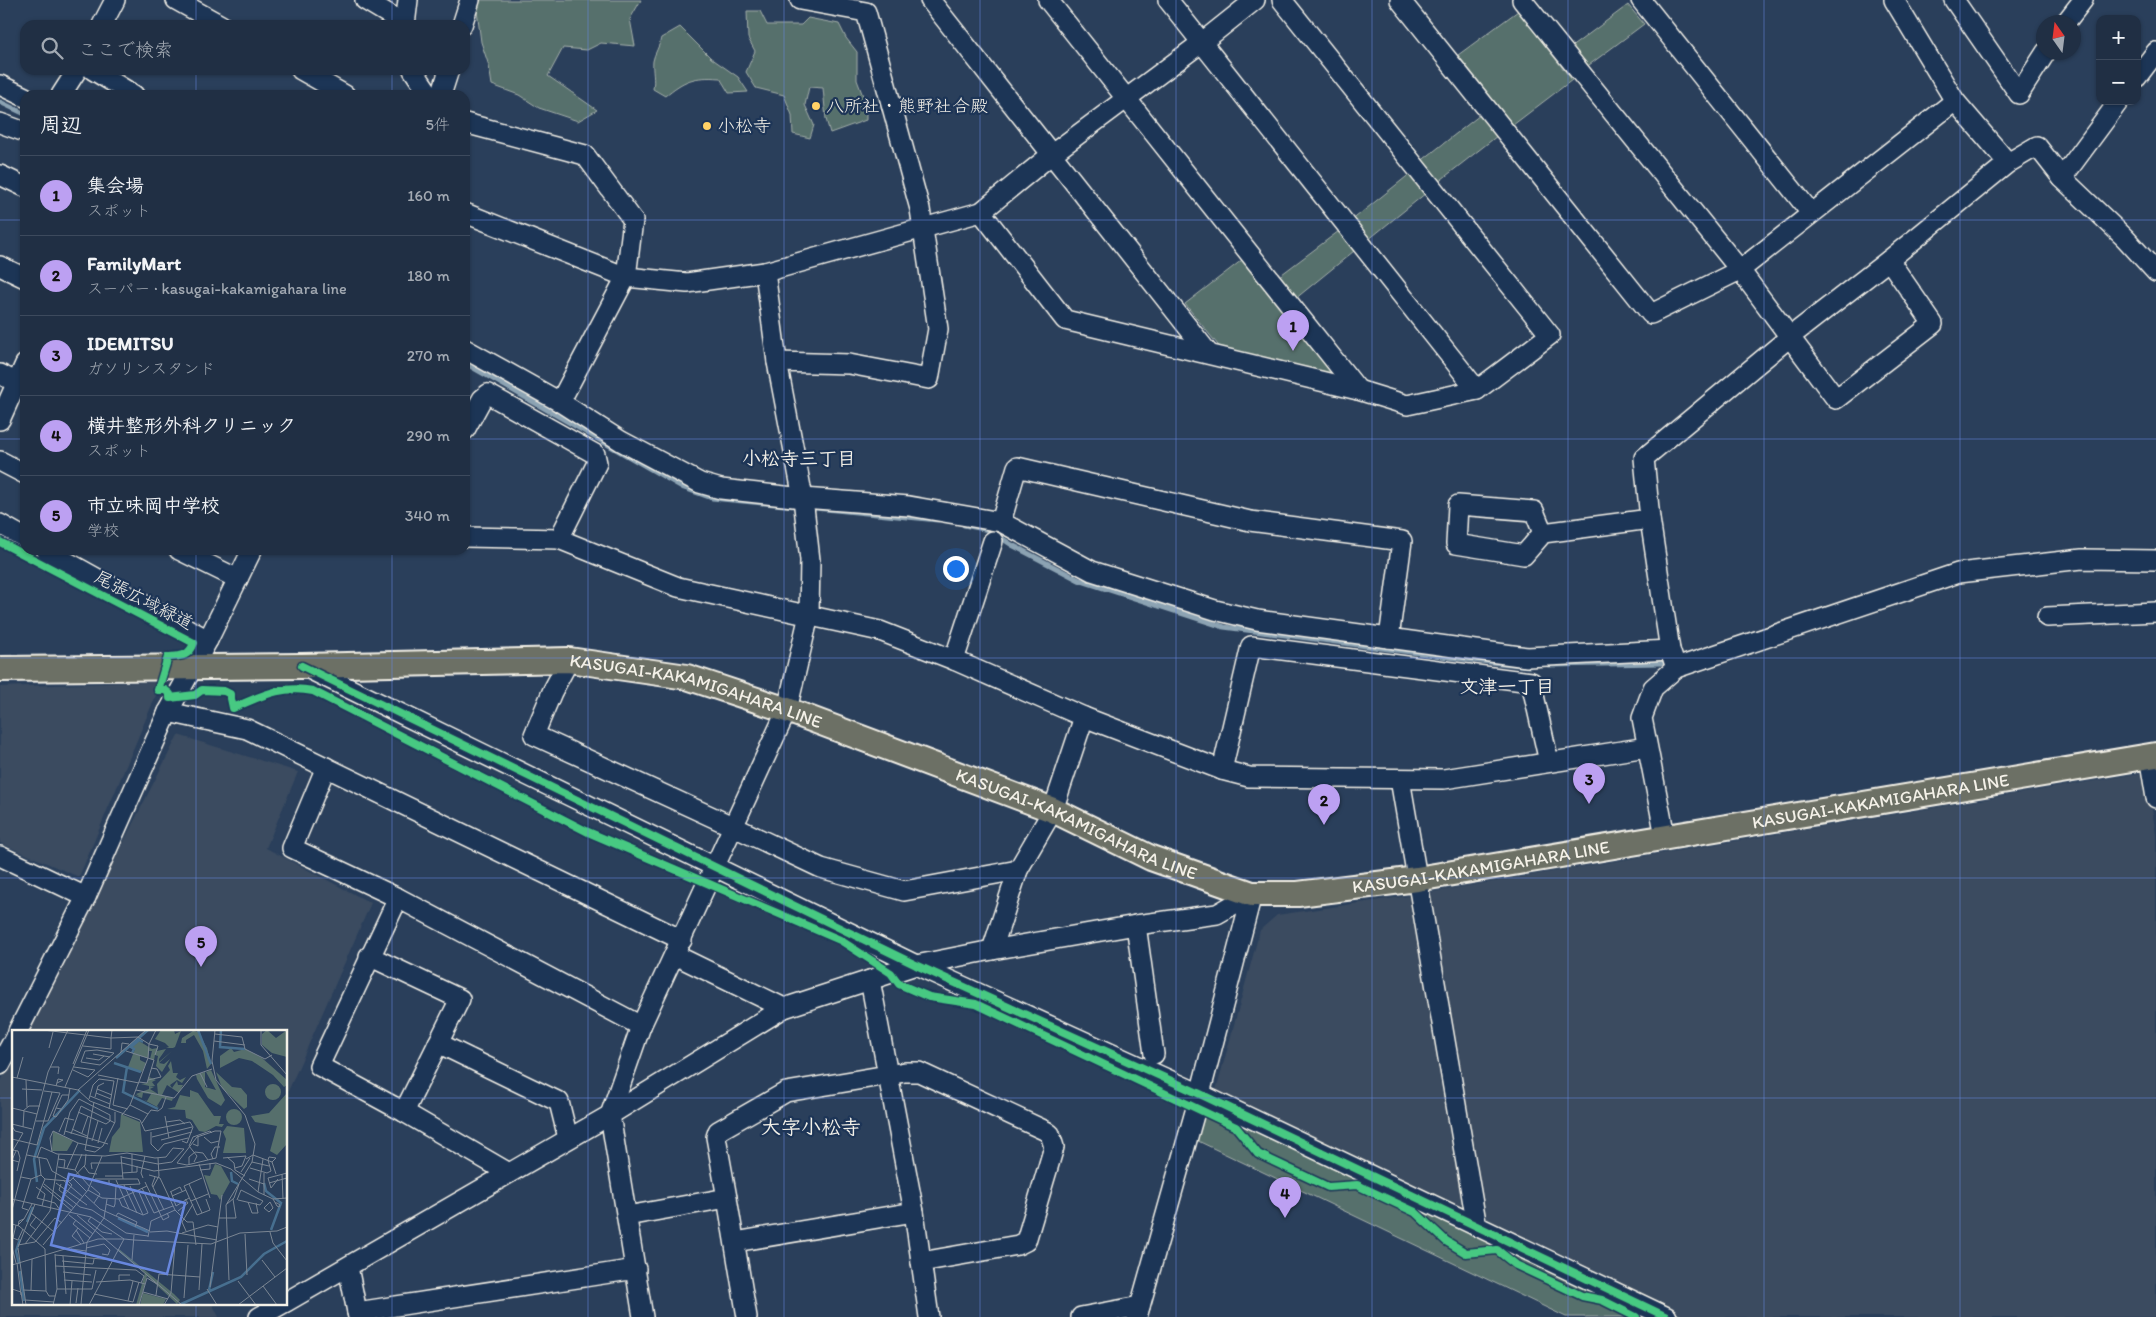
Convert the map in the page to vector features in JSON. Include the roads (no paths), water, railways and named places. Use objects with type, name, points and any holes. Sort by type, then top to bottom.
[{"type":"main road","name":"KASUGAI-KAKAMIGAHARA LINE","points":[[0,669],[302,666],[570,660],[687,677],[787,710],[1054,810],[1152,858],[1252,894],[1298,894],[1417,879],[2153,755]]},
{"type":"street","points":[[105,20],[115,0]]},
{"type":"street","points":[[176,0],[212,20]]},
{"type":"street","points":[[365,0],[398,20]]},
{"type":"street","points":[[406,20],[408,0]]},
{"type":"street","points":[[464,20],[470,0]]},
{"type":"street","points":[[777,362],[849,364],[929,379],[938,329],[921,228],[920,208],[866,12],[800,0]]},
{"type":"street","points":[[930,0],[1209,354]]},
{"type":"street","points":[[1048,0],[1358,390]]},
{"type":"street","points":[[1168,0],[1477,390]]},
{"type":"street","points":[[470,215],[626,277],[687,283],[765,272],[981,212],[1052,154],[1201,44],[1255,0]]},
{"type":"street","points":[[981,212],[1065,320],[1358,390],[1407,405],[1477,390],[1550,334],[1282,0]]},
{"type":"street","points":[[1400,0],[1651,314],[1740,270],[1811,212],[1955,101]]},
{"type":"street","points":[[1522,0],[1740,270],[1836,399],[1933,324],[1889,260]]},
{"type":"street","points":[[1641,0],[1811,212]]},
{"type":"street","points":[[1894,0],[1955,101],[2008,163]]},
{"type":"street","points":[[1954,0],[2019,94],[2041,60]]},
{"type":"street","points":[[2071,15],[2083,0]]},
{"type":"street","points":[[2141,72],[2156,52]]},
{"type":"street","points":[[64,90],[74,75]]},
{"type":"street","points":[[101,75],[126,90]]},
{"type":"street","points":[[310,75],[336,90]]},
{"type":"street","points":[[416,75],[427,90]]},
{"type":"street","points":[[442,90],[447,75]]},
{"type":"street","points":[[0,85],[20,95]]},
{"type":"street","points":[[2062,178],[2116,105]]},
{"type":"street","points":[[0,123],[20,130]]},
{"type":"street","points":[[470,124],[585,155],[633,220],[626,277],[560,402]]},
{"type":"street","points":[[1676,668],[1670,650],[1650,519],[1644,458],[1790,336],[1889,260],[2008,163],[2037,146],[2062,178],[2125,238],[2156,272]]},
{"type":"street","points":[[0,175],[20,185]]},
{"type":"street","points":[[0,266],[20,276]]},
{"type":"street","points":[[643,1317],[610,1115],[642,1026],[732,826],[787,710],[808,615],[810,560],[803,498],[777,362],[765,272]]},
{"type":"street","points":[[470,352],[560,402],[621,442],[700,483],[721,489],[803,498],[909,506],[1002,522],[1092,571],[1214,610],[1257,620],[1527,657],[1670,650]]},
{"type":"street","points":[[0,374],[20,384]]},
{"type":"street","points":[[0,420],[20,388]]},
{"type":"street","points":[[470,421],[482,399],[488,394],[595,454],[597,463],[559,539]]},
{"type":"street","points":[[0,462],[20,472]]},
{"type":"street","points":[[1002,522],[1017,467],[1250,521],[1402,541],[1390,638]]},
{"type":"street","points":[[1543,533],[1534,510],[1458,505],[1456,544],[1524,554],[1543,533],[1650,519]]},
{"type":"street","points":[[0,524],[20,535]]},
{"type":"street","points":[[470,537],[559,539],[678,587],[880,631],[954,660],[1084,717],[1222,770],[1249,777],[1444,779],[1647,747]]},
{"type":"street","points":[[954,660],[993,541]]},
{"type":"street","points":[[55,555],[208,640]]},
{"type":"street","points":[[189,555],[238,579]]},
{"type":"street","points":[[19,1030],[86,897],[168,712],[208,640],[250,555]]},
{"type":"street","points":[[1665,836],[1642,718],[1653,688],[1676,668],[1958,573],[2082,559],[2156,560]]},
{"type":"street","points":[[2047,617],[2156,612]]},
{"type":"street","points":[[1222,770],[1251,646],[1531,682],[1549,762]]},
{"type":"street","points":[[570,660],[552,692],[534,735],[820,868],[904,891],[1018,870]]},
{"type":"street","points":[[302,666],[715,866],[916,966],[1200,1094],[1667,1317]]},
{"type":"street","points":[[168,712],[246,729],[326,767],[679,947],[784,1008]]},
{"type":"street","points":[[992,950],[1018,870],[1054,810],[1084,717]]},
{"type":"street","points":[[2153,755],[2156,798]]},
{"type":"street","points":[[326,767],[292,848],[398,898],[642,1026]]},
{"type":"street","points":[[1400,779],[1477,1227]]},
{"type":"street","points":[[0,856],[86,897]]},
{"type":"street","points":[[288,1301],[610,1115],[784,1008],[916,966],[992,950],[1136,925],[1217,914],[1252,894]]},
{"type":"street","points":[[1081,1317],[1139,1312],[1200,1094],[1252,894]]},
{"type":"street","points":[[398,898],[369,956],[319,1066],[404,1112],[509,1173]]},
{"type":"street","points":[[1136,925],[1154,1054]]},
{"type":"street","points":[[369,956],[460,999],[404,1112]]},
{"type":"street","points":[[870,980],[914,1212],[929,1317]]},
{"type":"street","points":[[0,1066],[12,1042]]},
{"type":"street","points":[[438,1043],[559,1102],[568,1138]]},
{"type":"street","points":[[748,1317],[716,1137],[722,1127],[786,1092],[889,1074],[919,1072],[1050,1134],[1054,1147],[1026,1241],[1018,1245],[921,1262]]},
{"type":"street","points":[[627,1216],[727,1198]]},
{"type":"street","points":[[735,1242],[914,1212]]},
{"type":"street","points":[[348,1267],[357,1314],[636,1269]]},
{"type":"street","points":[[259,1317],[283,1304]]},
{"type":"waterway","points":[[0,102],[20,112]]},
{"type":"waterway","points":[[470,366],[684,488],[712,498],[938,520]]},
{"type":"waterway","points":[[964,525],[989,530],[1012,545],[1079,580],[1224,627],[1529,666]]},
{"type":"waterway","points":[[1548,665],[1661,663],[1669,661]]},
{"type":"place","name":"八所社・熊野社合殿","points":[[816,106]]},
{"type":"place","name":"小松寺","points":[[707,126]]},
{"type":"place","name":"集会場","points":[[1293,351]]},
{"type":"place","name":"IDEMITSU","points":[[1589,804]]},
{"type":"place","name":"FamilyMart","points":[[1324,825]]},
{"type":"place","name":"市立味岡中学校","points":[[201,967]]},
{"type":"place","name":"横井整形外科クリニック","points":[[1285,1218]]},
{"type":"district","name":"小松寺三丁目","points":[[799,458]]},
{"type":"district","name":"文津一丁目","points":[[1507,686]]},
{"type":"district","name":"大字小松寺","points":[[811,1127]]}]
